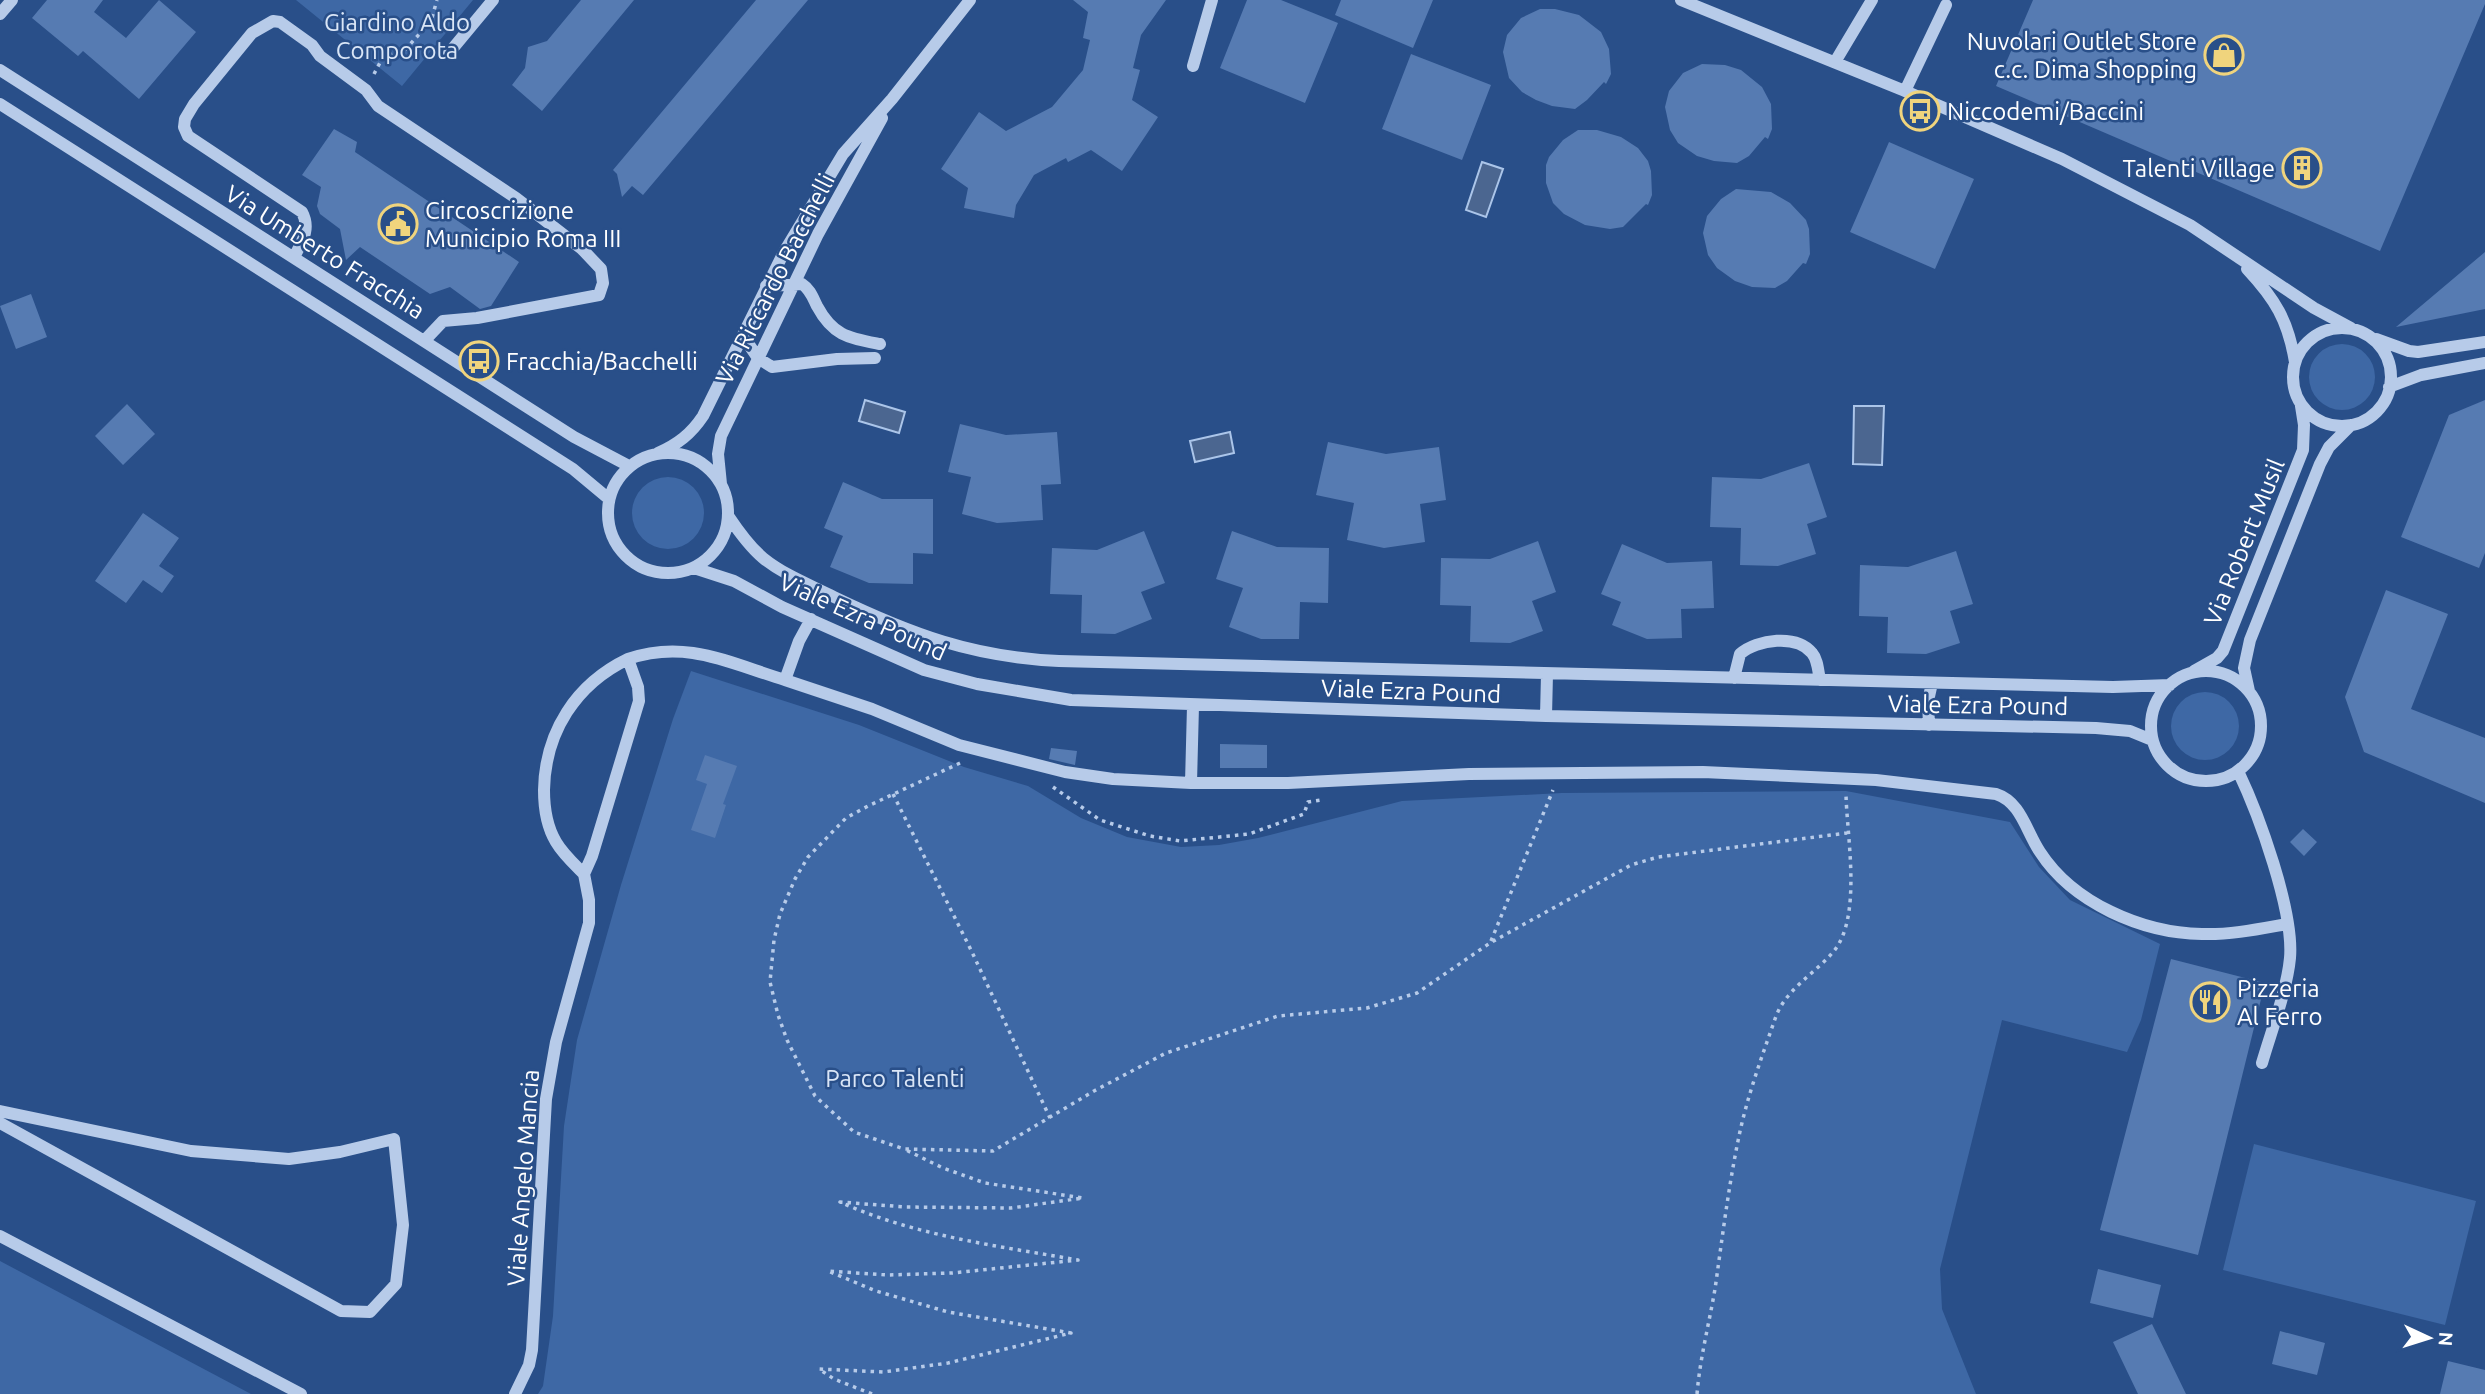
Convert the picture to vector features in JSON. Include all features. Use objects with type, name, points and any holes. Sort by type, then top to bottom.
[{"type":"street","points":[[0,14],[12,0]]},
{"type":"street","points":[[449,53],[493,0]]},
{"type":"street","name":"Via Riccardo Bacchelli","points":[[658,453],[676,445],[697,424],[766,286],[843,154],[892,99],[970,0]]},
{"type":"street","points":[[1193,66],[1212,0]]},
{"type":"street","points":[[1681,0],[1905,91],[2074,165],[2190,225],[2314,308],[2370,337],[2409,351],[2429,351],[2485,342]]},
{"type":"street","points":[[1835,62],[1872,0]]},
{"type":"street","points":[[1905,91],[1946,5]]},
{"type":"street","points":[[294,257],[306,230],[306,220],[302,212],[188,136],[184,127],[185,118],[194,104],[252,33],[273,21],[279,22],[312,45],[320,57],[366,90],[378,106],[516,198],[582,249],[601,269],[603,283],[598,295],[477,318],[443,321],[425,340]]},
{"type":"street","name":"Via Umberto Fracchia","points":[[0,70],[582,441],[629,466]]},
{"type":"street","name":"Via Riccardo Bacchelli","points":[[721,484],[718,454],[721,436],[793,285],[892,99]]},
{"type":"street","name":"Via Umberto Fracchia","points":[[0,104],[573,469],[609,499]]},
{"type":"street","points":[[2229,251],[2264,287],[2278,306],[2290,333],[2295,362]]},
{"type":"street","points":[[766,286],[802,284],[823,317],[837,332],[850,338],[880,344]]},
{"type":"street","points":[[2351,328],[2335,328],[2312,337],[2302,347],[2295,362],[2292,378],[2296,395],[2312,416],[2325,423],[2351,425],[2363,421],[2384,402],[2390,377],[2386,356],[2370,337]]},
{"type":"street","points":[[743,336],[758,358],[768,366],[875,358]]},
{"type":"street","points":[[2389,387],[2421,374],[2485,363]]},
{"type":"street","name":"Via Robert Musil","points":[[2187,674],[2217,657],[2226,644],[2301,454],[2304,431],[2301,405]]},
{"type":"street","name":"Via Robert Musil","points":[[2249,692],[2245,667],[2250,640],[2320,464],[2333,443],[2351,425]]},
{"type":"street","points":[[658,453],[677,453],[694,458],[710,469],[721,484],[728,504],[726,531],[716,549],[694,568],[673,573],[648,570],[627,557],[618,547],[608,524],[609,499],[616,481],[629,466],[643,457],[658,453]]},
{"type":"street","name":"Viale Ezra Pound","points":[[729,517],[760,555],[796,578],[918,635],[986,653],[1047,660],[1547,674],[2113,687],[2170,685]]},
{"type":"street","name":"Viale Ezra Pound","points":[[694,568],[734,581],[924,670],[977,684],[1071,700],[1545,716],[2113,729],[2130,731],[2152,740]]},
{"type":"street","points":[[785,680],[799,641],[811,619]]},
{"type":"street","points":[[1734,678],[1737,660],[1744,650],[1764,642],[1778,642],[1796,644],[1810,651],[1815,656],[1820,680]]},
{"type":"street","points":[[584,874],[564,854],[552,832],[544,800],[545,766],[556,729],[574,702],[601,674],[628,659],[663,650],[690,651],[785,680],[872,709],[959,745],[1065,772],[1101,777],[1191,783],[1288,783],[1469,774],[1703,772],[1876,780],[1996,794],[2012,802],[2035,845],[2060,876],[2096,902],[2122,916],[2162,930],[2190,934],[2225,933],[2287,924]]},
{"type":"street","name":"Viale Angelo Mancia","points":[[515,1394],[529,1365],[532,1350],[542,1138],[550,1073],[589,923],[589,900],[584,874],[592,856],[639,701],[638,687],[628,659]]},
{"type":"street","points":[[2219,672],[2237,680],[2249,692],[2257,706],[2260,730],[2254,752],[2238,771],[2219,779],[2188,778],[2177,772],[2165,762],[2152,740],[2151,726],[2155,706],[2170,685],[2187,674],[2219,672]]},
{"type":"street","points":[[1545,716],[1547,674]]},
{"type":"street","points":[[1929,724],[1928,701],[1932,683]]},
{"type":"street","points":[[1191,783],[1193,706]]},
{"type":"street","points":[[2238,771],[2278,880],[2287,924],[2290,958],[2262,1063]]},
{"type":"street","points":[[0,1111],[191,1151],[289,1159],[340,1152],[394,1139],[403,1225],[396,1284],[370,1312],[341,1311],[0,1122]]},
{"type":"street","points":[[0,1236],[301,1394]]},
{"type":"path","points":[[366,90],[383,57],[405,50],[431,21],[437,0]]},
{"type":"path","points":[[872,1394],[835,1380],[819,1369],[883,1371],[948,1363],[1071,1333],[948,1312],[876,1291],[828,1271],[887,1275],[953,1273],[1078,1260],[941,1235],[871,1215],[840,1202],[905,1207],[1011,1208],[1083,1198],[985,1183],[943,1168],[904,1149],[854,1132],[815,1096],[787,1041],[770,982],[780,914],[808,857],[846,818],[964,761]]},
{"type":"path","points":[[1490,943],[1554,788]]},
{"type":"path","points":[[1697,1394],[1738,1142],[1776,1015],[1793,990],[1832,953],[1842,939],[1850,902],[1846,792]]},
{"type":"path","points":[[893,794],[971,950],[1050,1118]]},
{"type":"path","points":[[904,1149],[993,1151],[1094,1091],[1166,1053],[1278,1016],[1367,1008],[1418,993],[1490,943],[1631,865],[1658,857],[1847,834]]},
{"type":"green space","name":"Giardino Aldo Comporota","points":[[296,0],[473,0],[402,86]]},
{"type":"green space","points":[[2342,344],[2365,354],[2375,377],[2365,400],[2342,410],[2319,400],[2309,377],[2319,354]]},
{"type":"green space","points":[[668,477],[688,483],[698,493],[704,513],[698,533],[688,543],[668,549],[648,543],[638,533],[632,513],[638,493],[648,483]]},
{"type":"green space","name":"Parco Talenti","points":[[691,671],[859,725],[964,767],[1028,786],[1081,818],[1127,837],[1181,847],[1219,845],[1258,838],[1402,801],[1562,793],[1846,791],[2010,822],[2039,867],[2070,900],[2160,944],[2141,1020],[2127,1052],[2002,1020],[1940,1269],[1942,1309],[1976,1394],[538,1394],[543,1386],[553,1316],[564,1126],[577,1040],[621,885],[673,719]]},
{"type":"green space","points":[[2212,692],[2233,707],[2239,719],[2237,739],[2229,750],[2212,760],[2198,760],[2181,750],[2173,739],[2171,719],[2181,702],[2192,694]]},
{"type":"green space","points":[[2254,1144],[2476,1201],[2445,1325],[2223,1270]]},
{"type":"green space","points":[[0,1261],[251,1394],[0,1394]]},
{"type":"shaded area","points":[[1482,162],[1503,169],[1486,217],[1466,210]]},
{"type":"shaded area","points":[[865,400],[905,412],[899,433],[859,421]]},
{"type":"shaded area","points":[[1854,406],[1884,406],[1882,465],[1853,464]]},
{"type":"shaded area","points":[[1230,432],[1234,453],[1195,462],[1190,441]]},
{"type":"building","points":[[47,0],[103,0],[94,12],[126,38],[159,0],[196,32],[139,99],[83,51],[78,56],[32,18]]},
{"type":"building","points":[[581,0],[634,0],[542,111],[512,85],[525,68],[528,47],[547,41]]},
{"type":"building","points":[[756,0],[808,0],[643,195],[632,186],[622,197],[617,174],[613,170]]},
{"type":"building","points":[[1073,0],[1166,0],[1141,35],[1133,68],[1140,70],[1132,100],[1158,117],[1122,171],[1091,150],[1068,162],[1066,158],[1034,175],[1016,205],[1014,218],[964,208],[968,188],[941,169],[979,112],[1006,131],[1052,107],[1083,70],[1090,40],[1083,38],[1088,12]]},
{"type":"building","points":[[1247,0],[1281,0],[1338,23],[1305,103],[1220,68]]},
{"type":"building","points":[[1341,0],[1433,0],[1413,48],[1335,15]]},
{"type":"building","name":"Talenti Village","points":[[2033,0],[2485,0],[2485,4],[2380,251],[1996,86]]},
{"type":"building","points":[[1540,9],[1555,9],[1579,15],[1601,32],[1609,49],[1611,74],[1606,84],[1604,82],[1575,109],[1552,106],[1536,100],[1522,92],[1509,78],[1503,52],[1507,35],[1521,18]]},
{"type":"building","points":[[1411,54],[1491,85],[1462,160],[1382,129]]},
{"type":"building","points":[[1702,64],[1725,65],[1741,70],[1762,87],[1771,104],[1772,129],[1768,139],[1765,137],[1749,156],[1737,163],[1697,156],[1678,143],[1670,130],[1665,107],[1669,91],[1683,73]]},
{"type":"building","name":"Circoscrizione Municipio Roma III","points":[[334,129],[357,142],[355,152],[519,262],[491,306],[480,309],[450,287],[430,294],[360,247],[346,260],[340,229],[320,214],[317,206],[321,187],[302,175]]},
{"type":"building","points":[[1578,130],[1597,130],[1621,137],[1638,148],[1648,161],[1652,195],[1648,205],[1623,227],[1610,229],[1585,225],[1564,214],[1553,203],[1546,183],[1546,165],[1563,140]]},
{"type":"building","points":[[1889,142],[1974,179],[1935,269],[1850,232]]},
{"type":"building","points":[[1736,189],[1771,192],[1790,203],[1806,220],[1810,254],[1806,264],[1803,263],[1787,281],[1775,288],[1752,287],[1735,281],[1717,268],[1708,255],[1703,233],[1707,216],[1721,199]]},
{"type":"building","points":[[2485,252],[2485,309],[2396,327]]},
{"type":"building","points":[[31,294],[47,337],[16,349],[0,306]]},
{"type":"building","points":[[2485,400],[2485,553],[2479,568],[2401,537],[2449,415]]},
{"type":"building","points":[[127,404],[155,434],[123,465],[95,436]]},
{"type":"building","points":[[960,424],[1006,435],[1057,432],[1061,484],[1041,485],[1043,520],[997,523],[962,514],[971,477],[948,472]]},
{"type":"building","points":[[1328,442],[1386,454],[1439,447],[1446,500],[1420,504],[1425,542],[1384,548],[1347,540],[1354,503],[1316,495]]},
{"type":"building","points":[[1809,463],[1827,517],[1807,524],[1816,554],[1778,566],[1740,565],[1741,528],[1710,527],[1712,477],[1761,479]]},
{"type":"building","points":[[843,482],[882,499],[933,499],[933,554],[913,553],[913,584],[869,583],[830,567],[843,536],[824,528]]},
{"type":"building","points":[[143,513],[179,538],[159,566],[174,576],[162,593],[143,580],[126,603],[95,581]]},
{"type":"building","points":[[1144,531],[1165,583],[1141,592],[1152,619],[1115,634],[1081,633],[1082,595],[1050,594],[1052,548],[1097,550]]},
{"type":"building","points":[[1232,531],[1277,547],[1329,548],[1328,603],[1300,602],[1299,639],[1261,639],[1229,627],[1243,588],[1216,579]]},
{"type":"building","points":[[1538,541],[1556,592],[1532,601],[1543,631],[1510,643],[1470,642],[1471,606],[1440,605],[1441,558],[1490,559]]},
{"type":"building","points":[[1622,544],[1667,563],[1712,561],[1714,608],[1681,609],[1682,638],[1647,639],[1612,625],[1621,602],[1601,594]]},
{"type":"building","points":[[1956,551],[1973,604],[1950,611],[1960,643],[1926,654],[1887,653],[1888,617],[1859,616],[1860,565],[1908,567]]},
{"type":"building","points":[[2386,590],[2448,614],[2411,709],[2485,738],[2485,803],[2364,752],[2345,697]]},
{"type":"building","points":[[1220,744],[1267,745],[1267,768],[1220,768]]},
{"type":"building","points":[[1051,748],[1077,751],[1075,765],[1049,759]]},
{"type":"building","points":[[705,755],[737,766],[723,804],[726,805],[715,838],[691,830],[707,784],[696,780]]},
{"type":"building","points":[[2303,829],[2317,842],[2304,856],[2290,842]]},
{"type":"building","points":[[2171,959],[2265,983],[2198,1255],[2100,1230]]},
{"type":"building","points":[[2098,1269],[2161,1285],[2153,1318],[2090,1303]]},
{"type":"building","points":[[2152,1324],[2186,1394],[2138,1394],[2113,1342]]},
{"type":"building","points":[[2280,1331],[2325,1343],[2317,1375],[2272,1364]]},
{"type":"building","points":[[2448,1361],[2485,1370],[2485,1394],[2440,1394]]},
{"type":"place","name":"Nuvolari Outlet Store c.c. Dima Shopping","points":[[2224,55]]},
{"type":"place","name":"Niccodemi/Baccini","points":[[1920,111]]},
{"type":"place","name":"Talenti Village","points":[[2302,168]]},
{"type":"place","name":"Circoscrizione Municipio Roma III","points":[[398,224]]},
{"type":"place","name":"Fracchia/Bacchelli","points":[[479,361]]},
{"type":"place","name":"Pizzeria Al Ferro","points":[[2210,1002]]}]
